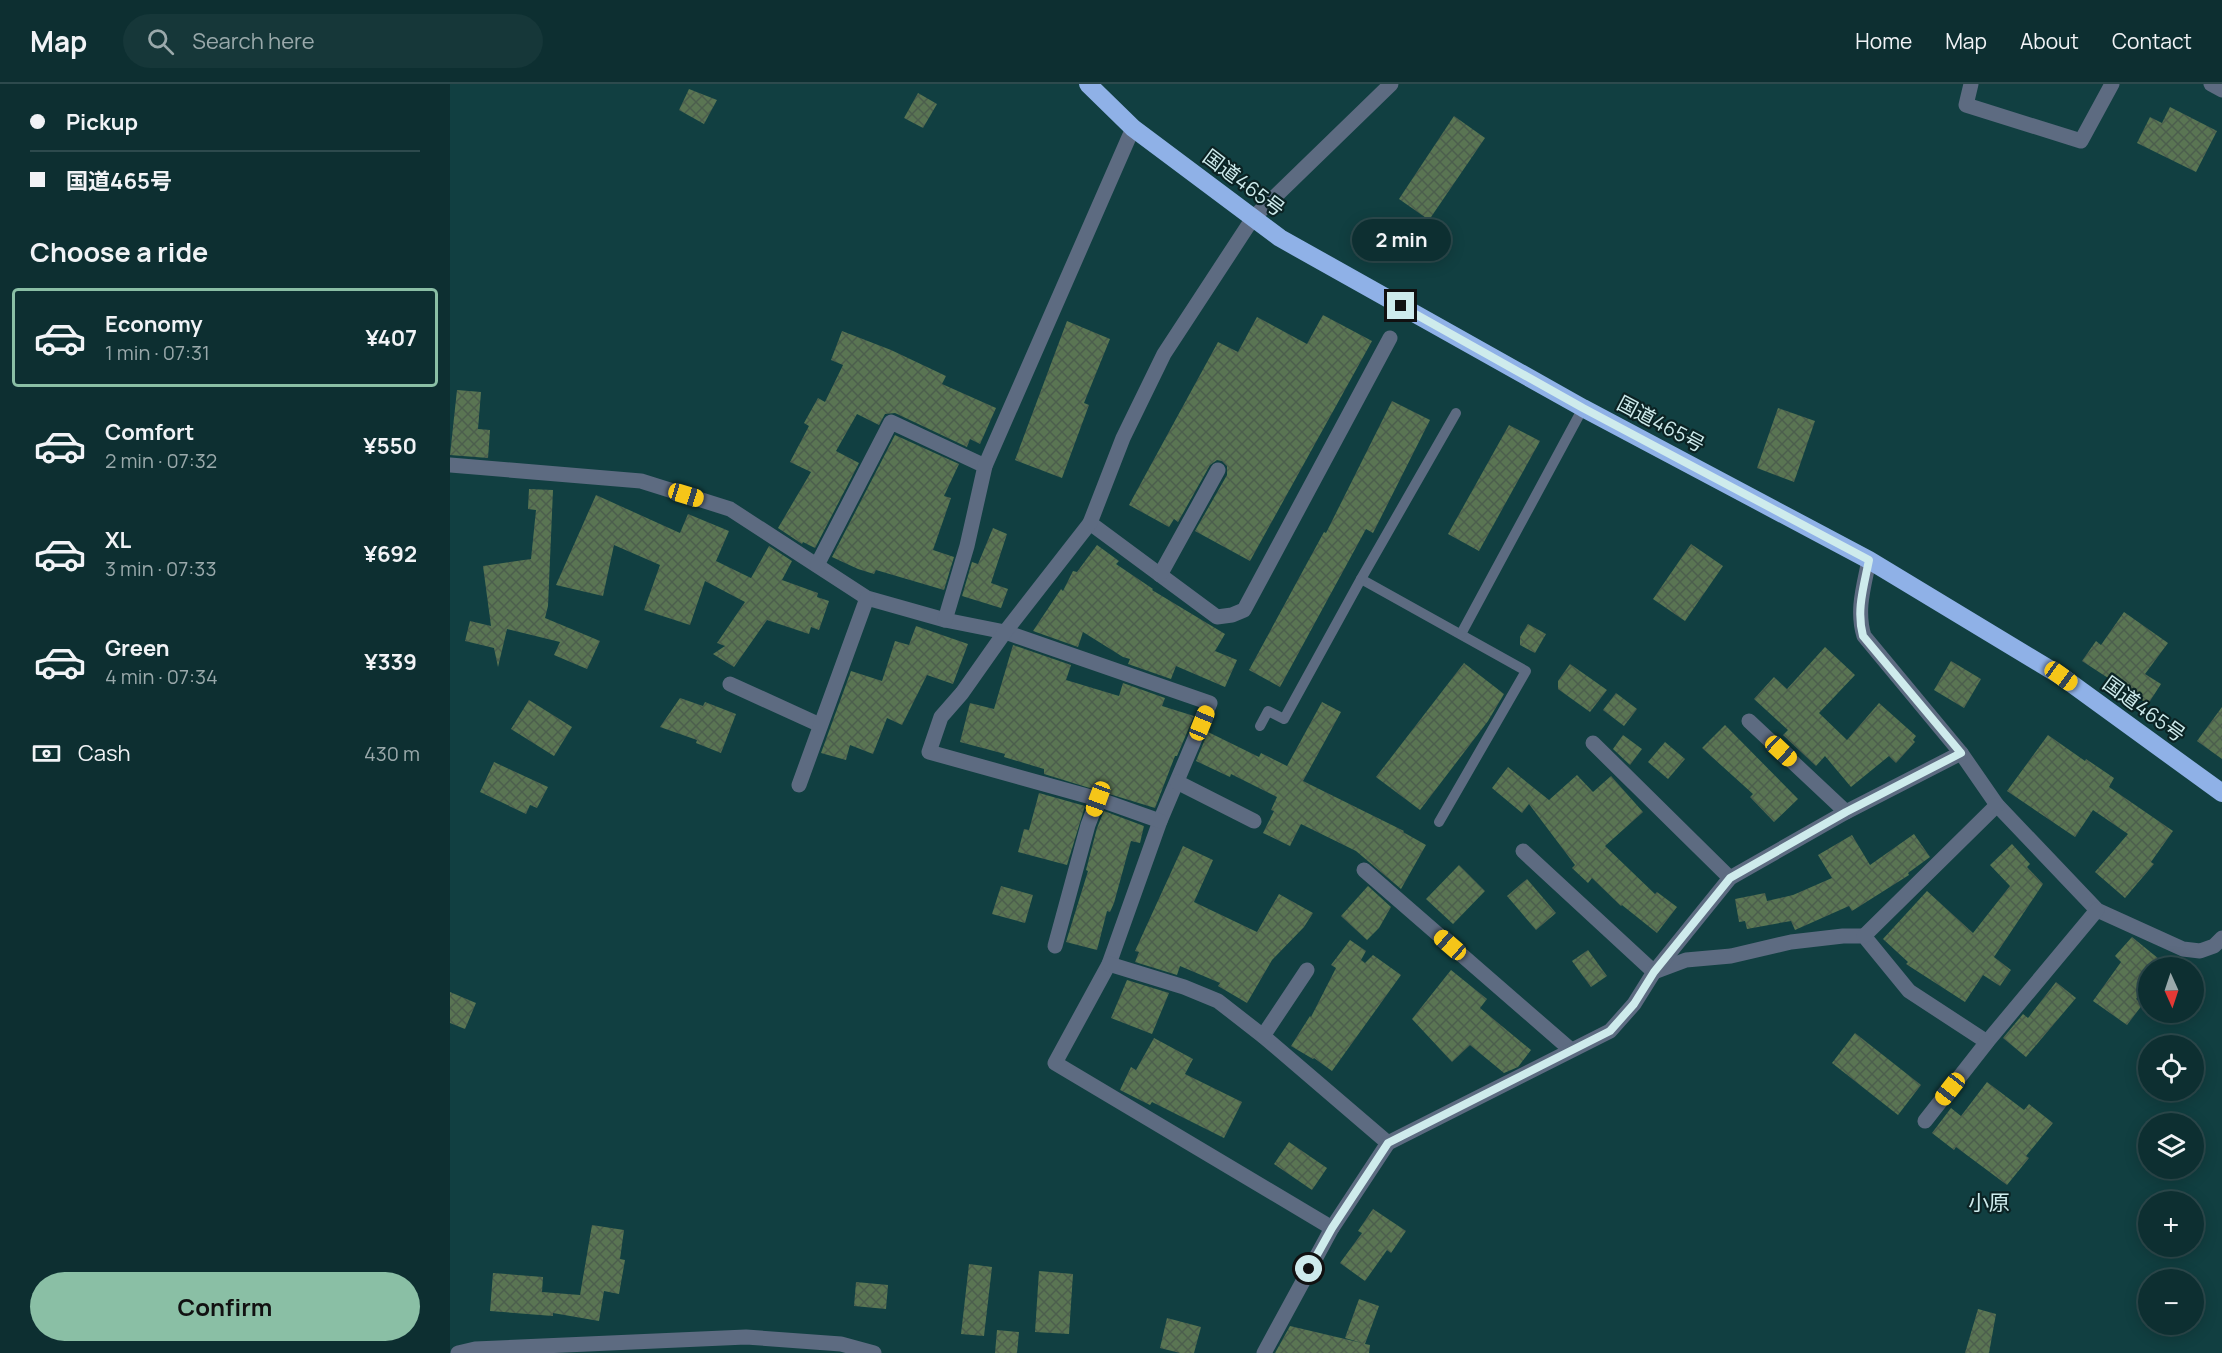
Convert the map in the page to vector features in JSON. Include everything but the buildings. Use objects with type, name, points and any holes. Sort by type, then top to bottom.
[{"type":"highway","name":"国道465号","points":[[1088,84],[1133,128],[1280,238],[1583,408],[1869,560],[2061,676],[2222,794]]},
{"type":"street","points":[[1160,821],[1098,799],[929,753],[940,717],[962,693],[1005,632],[1090,523],[1123,438],[1164,354],[1253,218],[1391,84]]},
{"type":"street","points":[[1971,84],[1966,105],[2081,141],[2112,84]]},
{"type":"street","points":[[2211,84],[2222,90]]},
{"type":"street","points":[[945,620],[967,546],[985,466],[1133,128]]},
{"type":"street","points":[[1090,523],[1217,617],[1232,615],[1244,610],[1390,338]]},
{"type":"street","points":[[817,565],[891,422],[985,466]]},
{"type":"street","points":[[450,465],[641,481],[730,509],[867,598],[945,620],[1005,632],[1210,703],[1160,821],[1109,964],[1055,1063],[1332,1228]]},
{"type":"street","points":[[1161,575],[1218,470]]},
{"type":"street","points":[[1869,560],[1859,609],[1863,636],[1961,753],[1997,805],[2097,910],[2182,950],[2200,951],[2214,946],[2222,938]]},
{"type":"street","points":[[799,785],[867,598]]},
{"type":"street","points":[[729,684],[820,725]]},
{"type":"street","points":[[1749,721],[1846,812]]},
{"type":"street","points":[[1593,743],[1730,878]]},
{"type":"street","points":[[1264,1353],[1332,1228],[1388,1143],[1610,1031],[1634,1004],[1654,972],[1730,878],[1846,812],[1961,753]]},
{"type":"street","points":[[1177,782],[1254,821]]},
{"type":"street","points":[[1054,946],[1088,825],[1098,799]]},
{"type":"street","points":[[1654,972],[1686,960],[1731,956],[1791,942],[1864,936],[1997,805]]},
{"type":"street","points":[[1523,851],[1654,972]]},
{"type":"street","points":[[1364,870],[1571,1050]]},
{"type":"street","points":[[1925,1121],[1987,1042],[2097,910]]},
{"type":"street","points":[[1864,936],[1909,991],[1987,1042]]},
{"type":"street","points":[[1109,964],[1184,987],[1218,1001],[1263,1036],[1388,1143]]},
{"type":"street","points":[[1263,1036],[1306,970]]},
{"type":"street","points":[[458,1353],[475,1349],[746,1337],[841,1344],[874,1353]]},
{"type":"lane","points":[[1461,634],[1583,408]]},
{"type":"lane","points":[[1260,726],[1268,711],[1284,719],[1456,413]]},
{"type":"lane","points":[[1361,579],[1526,671],[1439,822]]},
{"type":"district","name":"小原","points":[[1989,1203]]},
{"type":"route","points":[[1309,1269],[1332,1228],[1388,1143],[1610,1031],[1634,1004],[1654,972],[1730,878],[1846,812],[1961,753],[1863,636],[1859,609],[1869,560],[1583,408],[1401,306]]}]
